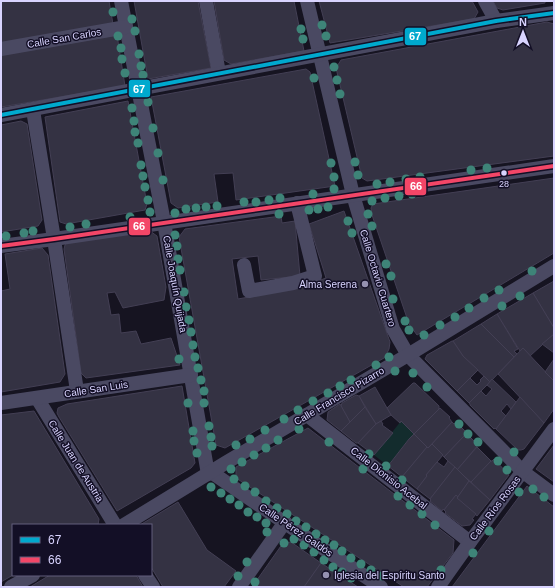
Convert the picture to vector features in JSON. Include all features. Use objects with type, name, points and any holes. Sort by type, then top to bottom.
[{"type":"street","name":"Calle Joaquín Quijada","points":[[121,1],[164,222],[210,472]]},
{"type":"street","points":[[206,1],[219,73]]},
{"type":"street","name":"Calle Octavio Cuartero","points":[[307,1],[352,195],[393,329],[408,355],[522,471],[554,495]]},
{"type":"street","points":[[485,1],[496,21]]},
{"type":"street","points":[[1,115],[496,21],[554,13]]},
{"type":"street","name":"Calle San Carlos","points":[[1,49],[126,27]]},
{"type":"street","points":[[33,110],[77,391]]},
{"type":"street","points":[[1,246],[554,166]]},
{"type":"street","points":[[244,265],[248,290],[293,283],[315,276],[297,203]]},
{"type":"street","name":"Calle Francisco Pizarro","points":[[126,524],[554,266]]},
{"type":"street","name":"Calle San Luis","points":[[1,403],[191,375]]},
{"type":"street","name":"Calle Juan de Austria","points":[[37,398],[114,524]]},
{"type":"street","name":"Calle Dionisio Acebal","points":[[307,415],[470,542]]},
{"type":"street","name":"Calle Ríos Rosas","points":[[438,587],[554,429]]},
{"type":"street","name":"Calle Pérez Galdós","points":[[210,472],[382,587]]},
{"type":"street","points":[[239,587],[285,522]]},
{"type":"street","points":[[11,587],[31,576]]},
{"type":"street","points":[[146,576],[152,587]]},
{"type":"green space","points":[[401,421],[414,434],[388,466],[374,455]]},
{"type":"building","points":[[1,1],[109,1],[113,24],[1,45]]},
{"type":"building","points":[[134,1],[198,1],[211,68],[148,79]]},
{"type":"building","points":[[214,1],[294,1],[304,51],[231,64],[224,60]]},
{"type":"building","points":[[319,1],[472,1],[478,12],[474,19],[330,43]]},
{"type":"building","points":[[493,1],[545,1],[545,3],[503,10],[497,8]]},
{"type":"building","points":[[547,22],[554,24],[554,156],[367,181],[362,178],[336,68],[341,60]]},
{"type":"building","points":[[117,35],[125,86],[1,107],[1,55]]},
{"type":"building","points":[[306,69],[310,72],[335,186],[236,200],[233,173],[214,174],[218,202],[178,208],[171,203],[151,97]]},
{"type":"building","points":[[128,101],[147,204],[145,210],[66,224],[60,222],[45,117]]},
{"type":"building","points":[[21,121],[27,124],[42,220],[38,226],[1,232],[1,125]]},
{"type":"building","points":[[554,178],[554,253],[417,335],[409,324],[372,215],[371,208],[373,204]]},
{"type":"building","points":[[344,211],[390,342],[387,353],[384,358],[225,448],[216,445],[179,237],[185,229],[281,216],[282,223],[295,221],[300,276],[261,280],[258,256],[232,259],[238,299],[302,287],[326,278],[309,224]]},
{"type":"building","points":[[150,231],[157,236],[166,287],[164,300],[123,308],[115,292],[107,293],[111,315],[119,314],[121,333],[136,331],[141,344],[171,338],[180,365],[86,378],[81,373],[64,249],[65,245],[66,243]]},
{"type":"building","points":[[42,248],[48,255],[65,374],[60,382],[1,392],[1,291],[10,289],[5,254]]},
{"type":"building","points":[[554,281],[554,328],[533,293]]},
{"type":"building","points":[[533,293],[554,328],[554,334],[530,356],[523,348],[520,351],[497,314]]},
{"type":"building","points":[[497,314],[518,349],[514,351],[517,354],[514,357],[481,324]]},
{"type":"building","points":[[481,324],[514,357],[490,382],[463,356],[453,341]]},
{"type":"building","points":[[554,334],[554,353],[542,344]]},
{"type":"building","points":[[452,341],[463,356],[478,370],[457,391],[425,359],[427,355]]},
{"type":"building","points":[[523,348],[554,381],[554,409],[544,423],[498,374]]},
{"type":"building","points":[[554,359],[554,381],[545,372]]},
{"type":"building","points":[[484,376],[490,382],[469,403],[457,391],[470,378],[477,385]]},
{"type":"building","points":[[492,379],[516,402],[511,409],[507,404],[501,411],[506,416],[496,429],[494,429],[469,403],[481,391],[486,396],[492,389],[487,385]]},
{"type":"building","points":[[413,383],[415,383],[439,406],[439,409],[414,434],[401,421],[400,423],[391,415],[387,408]]},
{"type":"building","points":[[182,386],[195,463],[191,468],[117,511],[59,417],[57,413],[58,408],[67,404]]},
{"type":"building","points":[[375,387],[391,415],[376,424],[359,396]]},
{"type":"building","points":[[356,395],[359,396],[365,407],[350,422],[341,406],[342,403]]},
{"type":"building","points":[[520,397],[544,423],[524,449],[518,450],[496,429]]},
{"type":"building","points":[[340,404],[350,422],[341,431],[327,420],[328,412]]},
{"type":"building","points":[[365,407],[376,424],[358,443],[356,443],[341,431]]},
{"type":"building","points":[[440,408],[450,417],[449,418],[452,422],[428,448],[414,434]]},
{"type":"building","points":[[34,411],[99,519],[98,524],[12,524],[12,576],[1,582],[1,415]]},
{"type":"building","points":[[381,421],[383,424],[382,425],[393,433],[374,455],[358,443],[376,424]]},
{"type":"building","points":[[452,422],[454,424],[456,422],[466,432],[464,434],[465,435],[444,457],[432,444]]},
{"type":"building","points":[[308,428],[454,540],[453,553],[427,587],[404,587],[236,478],[236,467]]},
{"type":"building","points":[[414,434],[427,447],[402,477],[388,466]]},
{"type":"building","points":[[467,434],[478,445],[457,470],[444,457]]},
{"type":"building","points":[[432,444],[443,455],[426,475],[427,476],[417,489],[402,477],[427,447],[428,448]]},
{"type":"building","points":[[554,445],[554,482],[536,469]]},
{"type":"building","points":[[477,447],[491,461],[471,482],[457,470]]},
{"type":"building","points":[[494,459],[509,475],[490,500],[471,482]]},
{"type":"building","points":[[448,461],[455,467],[430,499],[417,489],[437,462],[444,467]]},
{"type":"building","points":[[455,467],[469,481],[458,497],[456,495],[442,511],[430,501],[430,499]]},
{"type":"building","points":[[469,481],[490,500],[477,516],[457,498]]},
{"type":"building","points":[[527,486],[554,507],[554,587],[452,587]]},
{"type":"building","points":[[456,495],[458,497],[457,498],[476,514],[470,525],[462,526],[445,513],[446,512],[444,510]]},
{"type":"building","points":[[178,502],[207,550],[236,571],[224,587],[163,587],[152,569],[152,524],[142,524]]},
{"type":"building","points":[[291,542],[321,563],[304,587],[252,587],[283,543]]},
{"type":"building","name":"Iglesia del Espíritu Santo","points":[[321,563],[358,587],[304,587]]},
{"type":"building","points":[[48,576],[137,576],[143,587],[30,587]]},
{"type":"transit line","name":"67","points":[[1,115],[496,21],[554,13]]},
{"type":"transit line","name":"66","points":[[1,246],[554,166]]},
{"type":"place","name":"28","points":[[504,173]]},
{"type":"place","name":"Alma Serena","points":[[365,284]]},
{"type":"place","name":"Iglesia del Espíritu Santo","points":[[326,575]]}]
